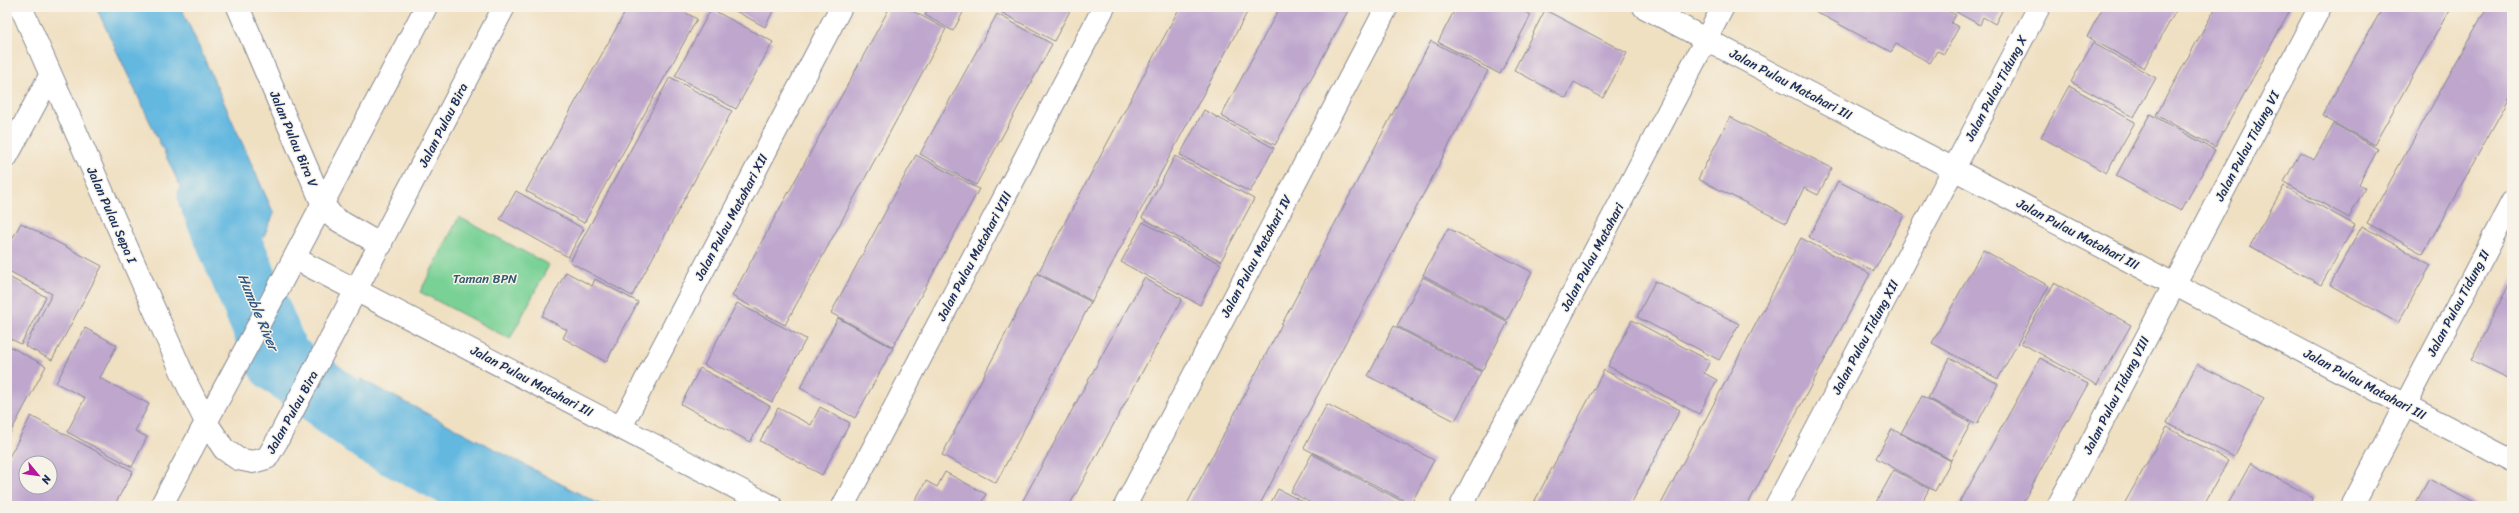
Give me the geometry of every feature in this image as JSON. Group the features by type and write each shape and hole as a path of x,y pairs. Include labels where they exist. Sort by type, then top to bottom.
{"street":[{"name":"Jalan Pulau Sepa I","path":"21,7 50,76 188,386 206,422"},
{"name":"Jalan Pulau Bira V","path":"238,7 322,203 334,218 381,245"},
{"path":"161,506 426,7"},
{"name":"Jalan Pulau Bira","path":"206,422 224,449 238,459 253,462 267,458 328,348 504,7"},
{"name":"Jalan Pulau Matahari XII","path":"621,428 841,7"},
{"name":"Jalan Pulau Matahari VIII","path":"843,506 1104,7"},
{"name":"Jalan Pulau Matahari IV","path":"1125,506 1387,7"},
{"name":"Jalan Pulau Matahari III","path":"1644,7 2512,461"},
{"name":"Jalan Pulau Matahari","path":"1461,506 1723,7"},
{"name":"Jalan Pulau Tidung X","path":"1953,169 2039,7"},
{"name":"Jalan Pulau Tidung VI","path":"2174,284 2320,7"},
{"path":"7,156 50,76"},
{"name":"Jalan Pulau Tidung XII","path":"1776,506 1953,169"},
{"name":"Jalan Pulau Tidung II","path":"2352,506 2512,202"},
{"name":"Jalan Pulau Matahari III","path":"294,258 770,506"},
{"name":"Jalan Pulau Tidung VIII","path":"2058,506 2174,284"}],"green space":[{"name":"Taman BPN","path":"459,217 549,265 510,339 420,292"}],"water":[{"path":"96,7 181,7 274,214 234,301"},
{"path":"361,379 603,506 487,506 340,427"}],"building":[{"path":"628,7 675,7 697,19 584,223 526,191"},
{"path":"728,7 775,7 765,27"},
{"path":"890,7 905,7 946,29 785,325 732,296"},
{"path":"929,7 966,7 953,31 925,15"},
{"path":"997,7 1072,7 1054,41 995,9"},
{"path":"1180,7 1250,7 1092,301 1038,273"},
{"path":"1280,7 1350,7 1275,145 1221,116"},
{"path":"1456,7 1516,7 1531,15 1500,74 1438,42"},
{"path":"1807,7 1940,7 1956,15 1951,23 1959,27 1944,54 1937,51 1930,63 1896,44 1891,52"},
{"path":"1947,7 2004,7 1995,24 1983,17 1980,25"},
{"path":"2103,7 2178,7 2144,68 2087,37"},
{"path":"2216,7 2292,7 2215,147 2156,115"},
{"path":"2383,7 2451,7 2374,145 2322,116"},
{"path":"2487,7 2512,7 2512,93 2423,254 2367,223"},
{"path":"711,9 773,42 736,109 675,76"},
{"path":"1545,10 1627,53 1603,98 1574,82 1566,98 1514,70"},
{"path":"997,14 1052,44 976,185 920,154"},
{"path":"1431,41 1488,71 1350,334 1259,506 1186,506"},
{"path":"2093,43 2156,78 2134,117 2071,82"},
{"path":"670,77 732,111 632,296 570,262"},
{"path":"2069,86 2135,122 2106,173 2041,137"},
{"path":"1204,110 1274,148 1250,192 1180,155"},
{"path":"2150,114 2215,150 2181,211 2116,176"},
{"path":"1730,117 1832,168 1818,195 1804,188 1786,223 1698,179"},
{"path":"2334,124 2378,149 2359,184 2365,188 2349,218 2284,182 2300,152 2314,160"},
{"path":"916,155 979,189 893,347 831,313"},
{"path":"1175,156 1254,199 1221,261 1142,218"},
{"path":"1838,181 1904,215 1874,271 1809,237"},
{"path":"2284,186 2355,225 2321,285 2250,246"},
{"path":"516,191 584,229 568,257 500,219"},
{"path":"1143,222 1221,264 1200,305 1121,262"},
{"path":"21,223 102,266 52,360 25,346 52,294 7,270 7,248"},
{"path":"2362,226 2431,265 2398,323 2330,285"},
{"path":"1448,228 1532,272 1507,320 1423,275"},
{"path":"1801,238 1870,274 1747,506 1660,506"},
{"path":"1983,250 2049,286 1998,379 1932,343"},
{"path":"566,272 592,286 595,279 638,302 606,362 563,338 567,330 542,316"},
{"path":"1037,274 1091,302 996,483 942,455"},
{"path":"7,276 46,297 21,344 7,337"},
{"path":"1423,277 1508,322 1482,371 1397,326"},
{"path":"1144,278 1182,299 1069,506 1030,506 1022,502"},
{"path":"2512,278 2512,380 2471,360"},
{"path":"1655,281 1739,324 1719,360 1637,317"},
{"path":"2054,283 2131,325 2097,385 2021,343"},
{"path":"737,303 806,339 772,402 704,365"},
{"path":"838,318 893,348 855,418 800,388"},
{"path":"1632,320 1710,361 1704,373 1717,380 1699,414 1608,366"},
{"path":"1394,326 1481,372 1455,421 1368,376"},
{"path":"85,328 117,345 100,378 149,404 135,431 147,437 132,467 67,432 85,398 56,383"},
{"path":"7,345 46,366 7,439"},
{"path":"1950,358 1998,384 1977,424 1928,398"},
{"path":"2040,358 2088,384 2021,506 1958,506"},
{"path":"2197,364 2264,398 2234,457 2167,423"},
{"path":"700,368 770,406 750,442 681,404"},
{"path":"1604,370 1680,410 1630,506 1532,506"},
{"path":"1922,396 1971,423 1951,460 1901,433"},
{"path":"1327,404 1434,460 1411,504 1304,448"},
{"path":"820,407 850,423 822,475 760,441 778,408 811,425"},
{"path":"31,416 133,471 114,506 7,506 7,461"},
{"path":"2167,427 2228,461 2203,506 2123,506"},
{"path":"1892,429 1951,461 1935,491 1876,458"},
{"path":"1312,454 1407,504 1406,506 1316,506 1291,492"},
{"path":"2251,463 2313,498 2308,506 2227,506"},
{"path":"1894,470 1929,489 1920,506 1874,506"},
{"path":"945,472 986,494 980,506 912,506 926,481 937,487"},
{"path":"2429,479 2480,506 2414,506"},
{"path":"1278,489 1311,506 1269,506"}],"waterway":[{"name":"Humble River","path":"210,196 279,361 378,435 515,506"}]}
